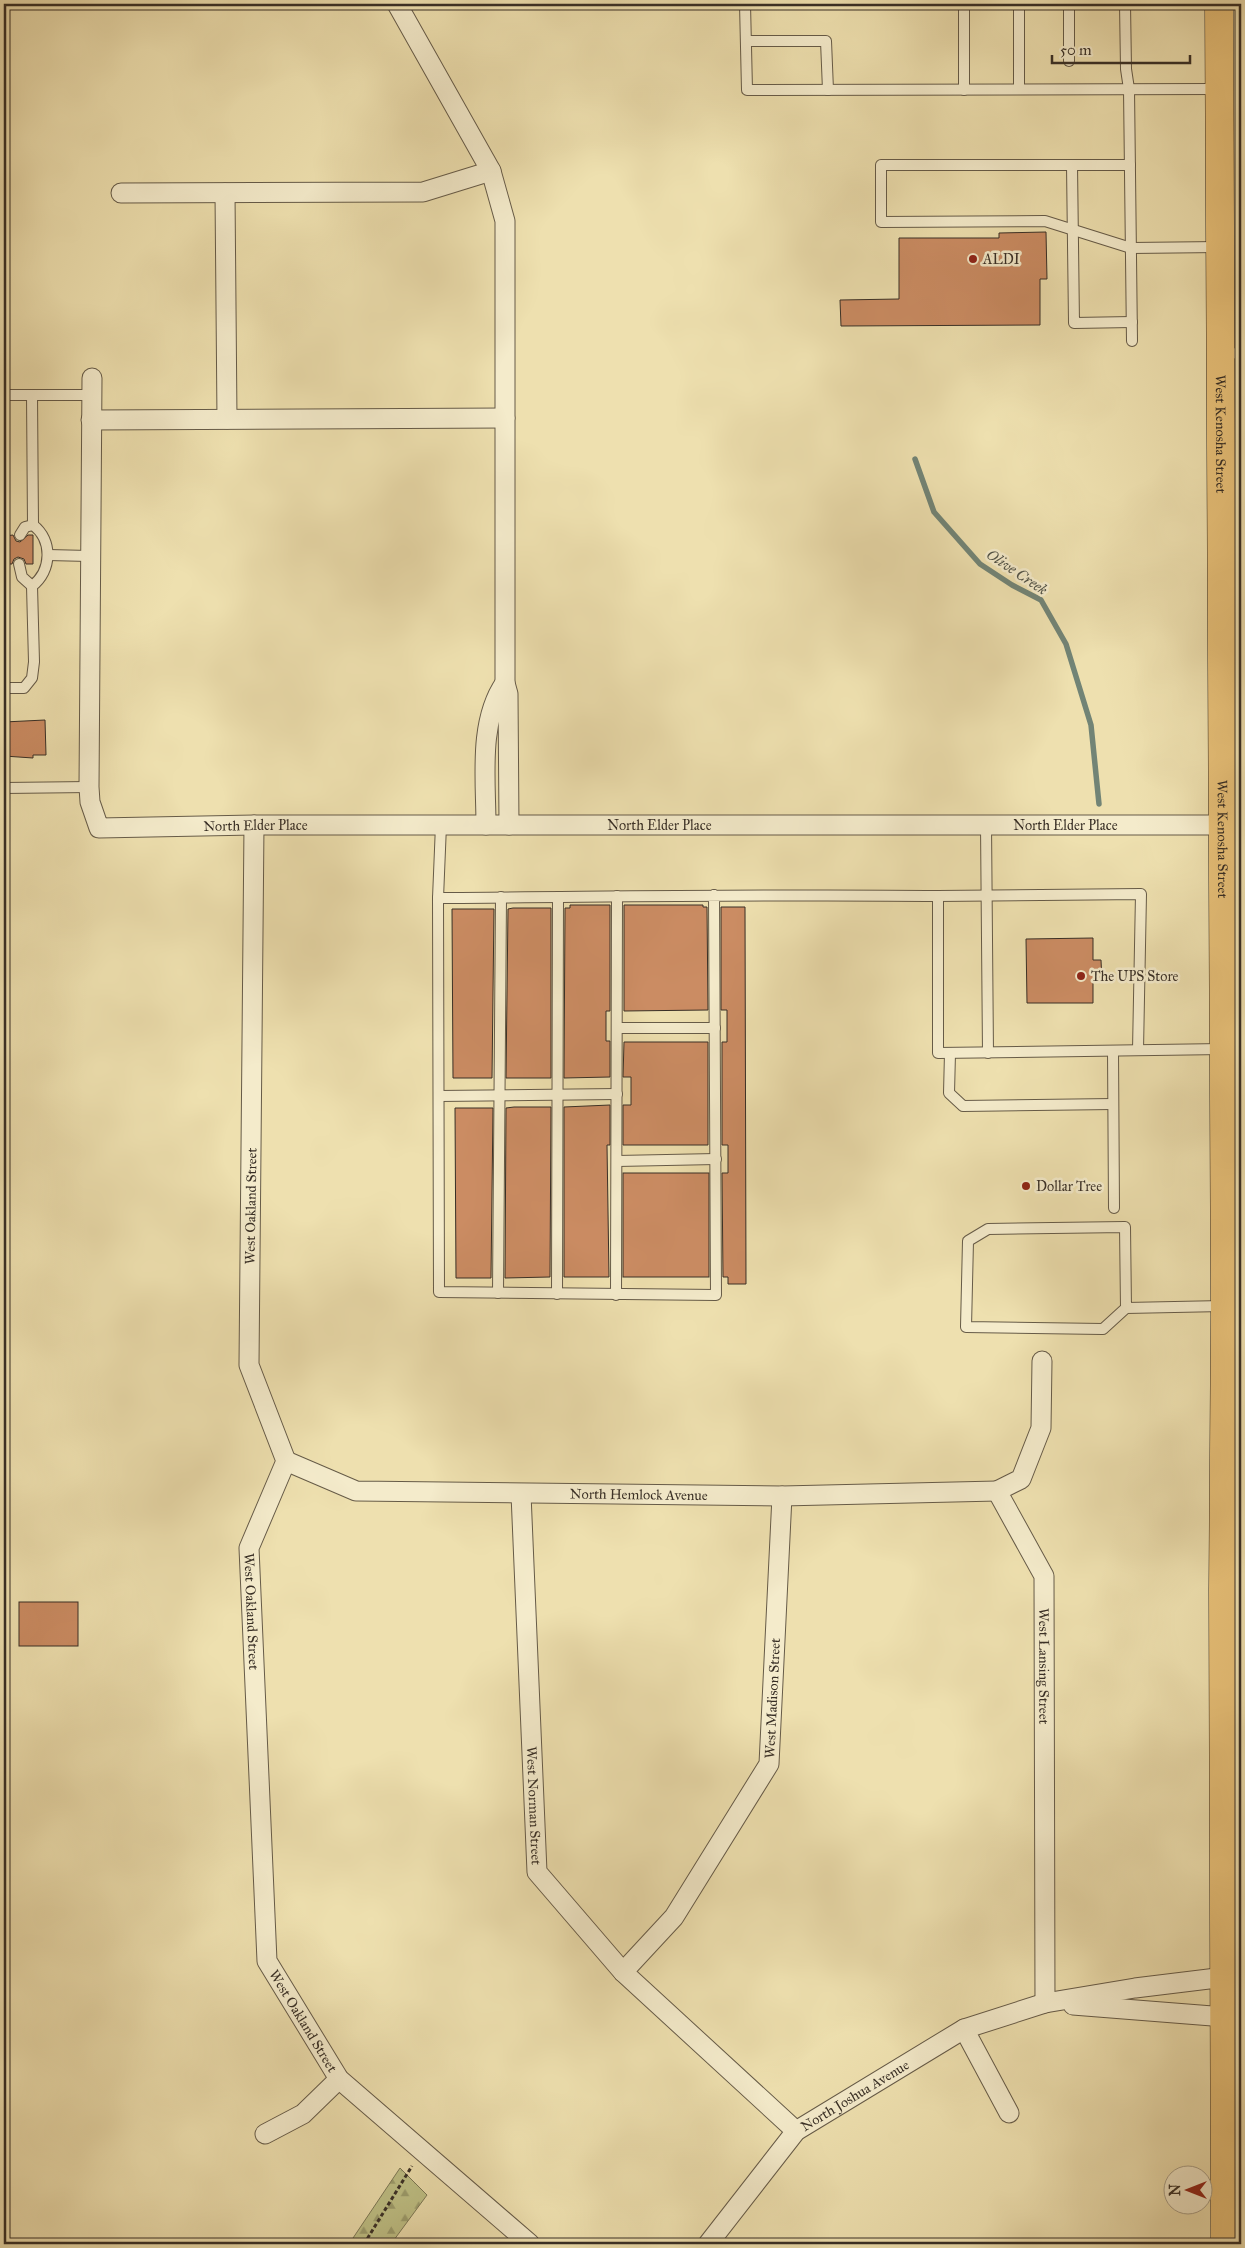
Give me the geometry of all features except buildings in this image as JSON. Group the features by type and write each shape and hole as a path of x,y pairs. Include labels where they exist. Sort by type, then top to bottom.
{"main road":[{"name":"West Kenosha Street","path":"1219,4 1220,247 1231,353 1222,825 1235,1049 1227,1591 1229,1748 1225,1977 1225,2244"}],"street":[{"path":"397,4 491,171 505,221 505,683 508,694 497,769 486,825"},
{"path":"121,193 423,192 491,171"},
{"path":"225,193 227,419"},
{"path":"89,787 92,386"},
{"path":"91,420 505,418"},
{"path":"497,769 509,825"},
{"name":"North Elder Place","path":"89,787 90,802 99,828 254,825 1222,825"},
{"name":"West Oakland Street","path":"254,825 249,1365 286,1461 249,1548 268,1961 339,2079 530,2244"},
{"path":"997,1491 1021,1479 1041,1428 1042,1362"},
{"name":"North Hemlock Avenue","path":"286,1461 356,1490 521,1494 782,1496 997,1491"},
{"name":"West Lansing Street","path":"997,1491 1044,1576 1045,2003"},
{"name":"West Norman Street","path":"521,1494 537,1872 623,1972 796,2131"},
{"name":"West Madison Street","path":"623,1972 674,1917 769,1764 782,1496"},
{"name":"North Joshua Avenue","path":"708,2244 796,2131 964,2029 1045,2003 1135,1988 1225,1977"},
{"name":"North Joshua Avenue","path":"1045,2003 1225,2017"},
{"path":"964,2029 1009,2113"},
{"path":"265,2134 303,2114 339,2079"}],"lane":[{"path":"745,4 747,90 1219,89"},
{"path":"964,4 964,90"},
{"path":"1020,4 1020,89"},
{"path":"1069,4 1069,61"},
{"path":"1125,4 1126,69 1129,89 1132,341"},
{"path":"746,42 826,42 828,90"},
{"path":"1130,165 881,165 881,222 1045,220 1131,248 1220,247"},
{"path":"1072,165 1074,323 1132,322"},
{"path":"4,395 32,395 92,386"},
{"path":"32,395 33,526"},
{"path":"20,535 25,527 33,526 40,531 48,555 47,567 39,580 32,586"},
{"path":"48,555 90,556"},
{"path":"4,688 24,688 32,678 34,662 32,586 22,576 19,564"},
{"path":"4,788 89,787"},
{"path":"441,825 438,898 439,1292 716,1295 714,895"},
{"path":"986,825 988,1053"},
{"path":"438,898 1141,894 1138,1050"},
{"path":"616,1295 617,896"},
{"path":"938,896 938,1053 1235,1049"},
{"path":"557,1294 558,897"},
{"path":"498,1293 502,898"},
{"path":"617,1028 715,1028"},
{"path":"1113,1051 1114,1208"},
{"path":"950,1053 949,1093 963,1106 1113,1104"},
{"path":"438,1096 617,1094"},
{"path":"617,1161 716,1160"},
{"path":"1126,1308 1125,1227 988,1229 968,1241 966,1327 1103,1329 1126,1308 1231,1304"}],"path":[{"path":"364,2244 422,2150"}],"green space":[{"path":"400,2168 427,2195 391,2244 349,2244"}],"waterway":[{"name":"Olive Creek","path":"915,459 934,512 980,564 1012,585 1041,600 1066,644 1091,725 1099,804"}],"place":[{"name":"ALDI","path":"973,259"},
{"name":"The UPS Store","path":"1081,976"},
{"name":"Dollar Tree","path":"1026,1186"}]}
